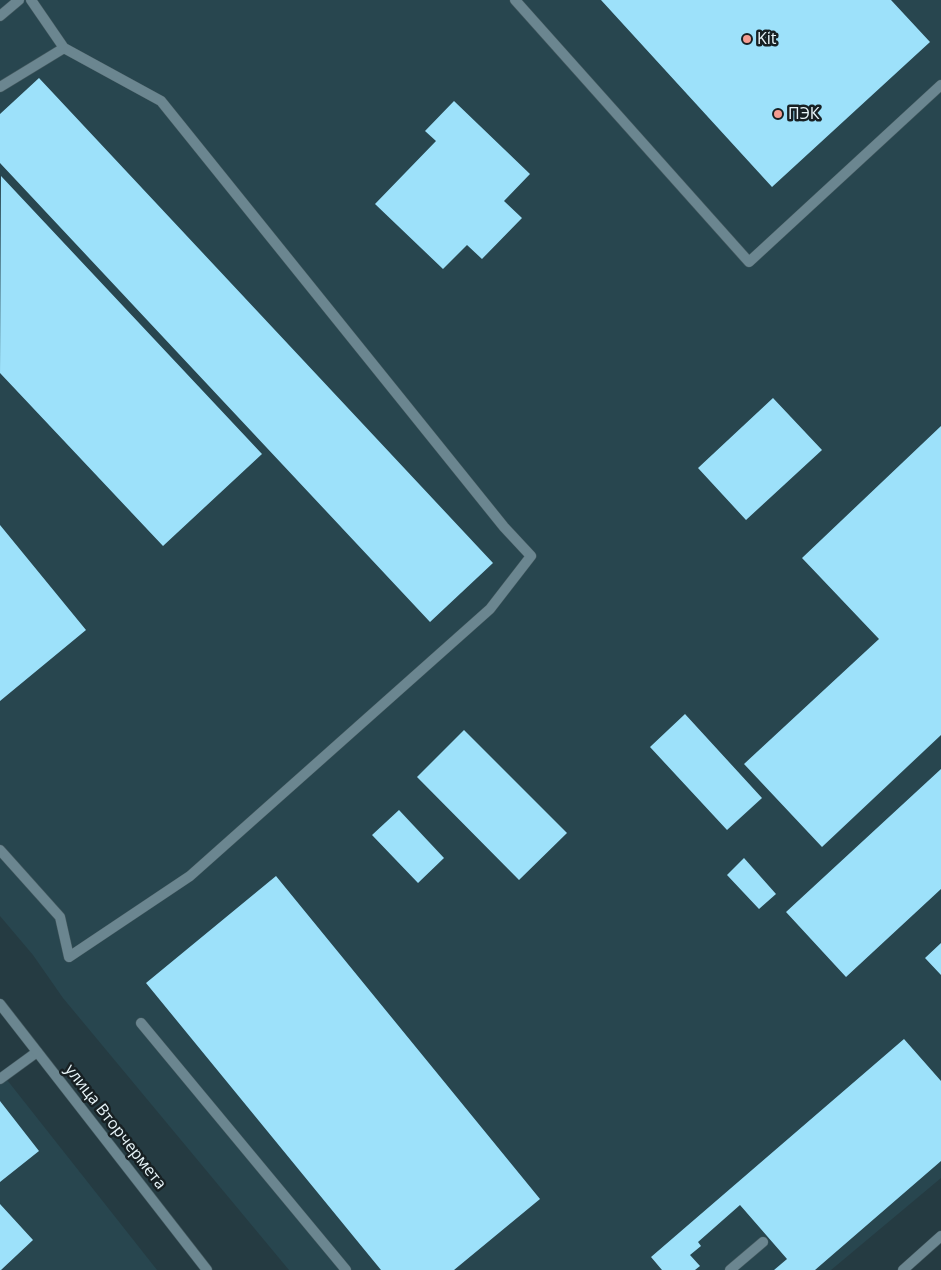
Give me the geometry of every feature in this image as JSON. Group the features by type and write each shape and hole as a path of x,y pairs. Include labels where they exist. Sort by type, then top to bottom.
{"street":[{"path":"0,16 19,0"},
{"path":"0,850 60,917 68,957 190,876 490,610 531,556 504,527 161,101 64,48 31,0"},
{"path":"515,0 749,262 941,85"},
{"path":"0,88 64,48"},
{"name":"улица Вторчермета","path":"0,1004 206,1270"},
{"path":"141,1023 346,1270"},
{"path":"0,1079 37,1052"},
{"path":"903,1270 941,1236"},
{"path":"730,1270 764,1242"}],"shaded area":[{"path":"0,0 941,0 941,1178 831,1270 289,1270 63,998 33,955 0,916"},
{"path":"0,1071 157,1270 0,1270"}],"building":[{"name":"ПЭК","path":"601,0 891,0 930,42 772,187"},
{"path":"39,78 493,563 430,622 0,163 0,114"},
{"path":"454,101 530,174 504,201 522,218 482,259 467,245 443,269 375,204 436,141 425,131"},
{"path":"1,176 262,454 163,546 0,373"},
{"path":"773,398 822,450 746,520 698,468"},
{"path":"941,426 941,735 822,847 744,764 879,639 802,558"},
{"path":"0,525 86,630 0,701"},
{"path":"685,714 762,798 727,830 650,747"},
{"path":"464,730 567,833 519,880 417,777"},
{"path":"941,769 941,889 846,977 786,912"},
{"path":"399,810 444,858 418,883 372,835"},
{"path":"744,858 776,894 759,909 727,875"},
{"path":"276,876 540,1199 454,1270 381,1270 146,983"},
{"path":"941,943 941,975 925,958"},
{"path":"904,1039 941,1081 941,1161 815,1270 774,1270 787,1259 740,1205 698,1242 701,1246 690,1255 700,1266 695,1270 662,1270 651,1257"},
{"path":"0,1101 39,1151 0,1182"},
{"path":"0,1204 33,1240 1,1270 0,1270"}],"place":[{"name":"Kit","path":"747,39"},
{"name":"ПЭК","path":"778,114"}]}
